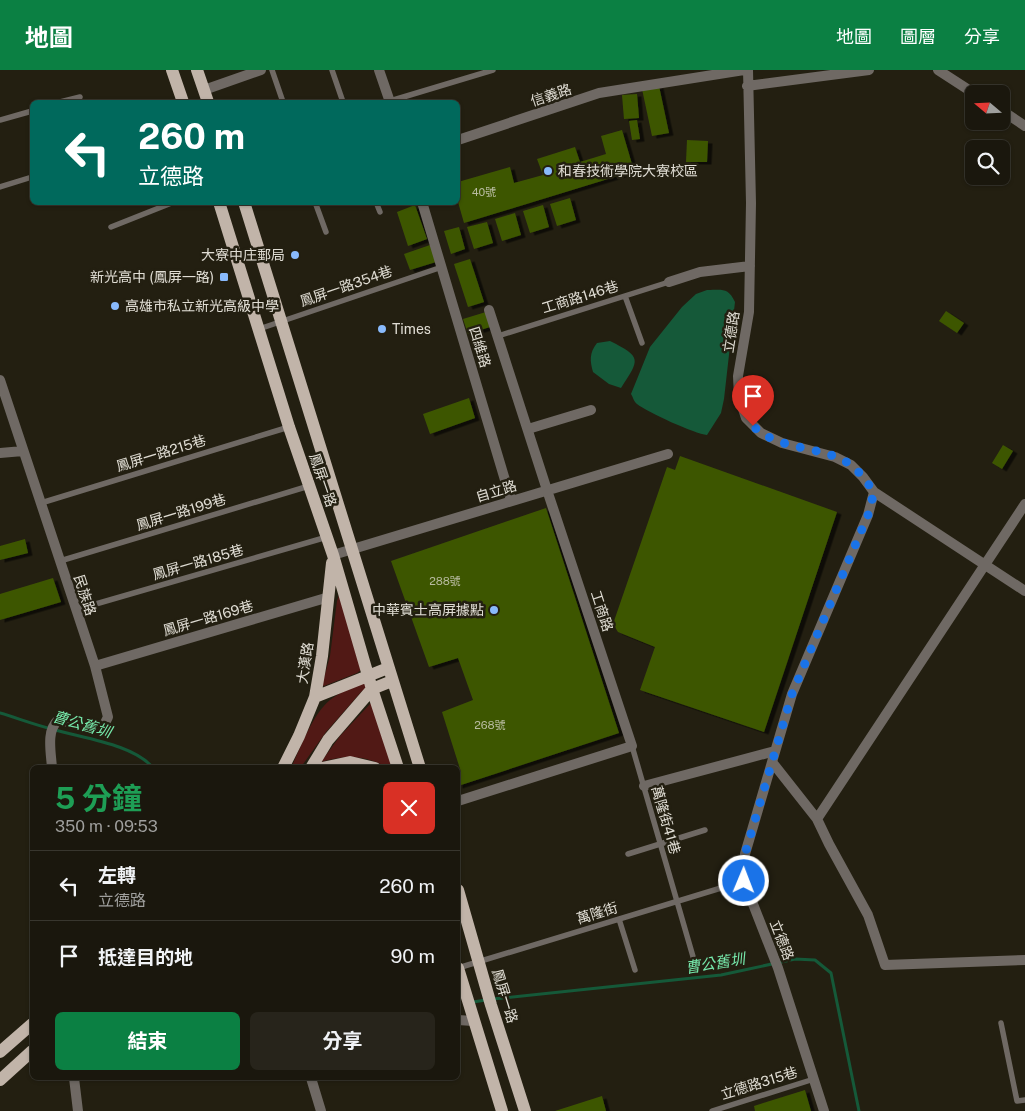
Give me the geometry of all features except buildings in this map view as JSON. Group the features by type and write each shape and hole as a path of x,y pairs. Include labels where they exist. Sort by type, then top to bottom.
{"main road":[{"path":"172,70 182,100"},
{"path":"197,70 207,100"},
{"name":"鳳屏一路","path":"219,205 289,427 333,555 372,689 397,765"},
{"name":"鳳屏一路","path":"247,205 281,322 419,765"},
{"name":"大漢路","path":"284,765 315,697 322,656 333,555"},
{"path":"315,697 388,668"},
{"path":"313,765 328,740 372,689 392,681"},
{"path":"336,765 350,762 362,765"},
{"name":"鳳屏一路","path":"460,897 493,1011 525,1111"},
{"path":"460,975 502,1111"},
{"path":"0,1052 30,1026"},
{"path":"0,1080 30,1053"}],"street":[{"path":"204,90 261,70"},
{"path":"379,70 389,100"},
{"name":"信義路","path":"460,139 599,93 744,70"},
{"name":"立德路","path":"748,70 752,203 749,312 738,376 739,397 746,418 761,434 775,440 835,457 851,465 874,492 868,515 792,694 742,870 744,881 778,968 824,1111"},
{"path":"747,86 869,70"},
{"path":"938,70 965,88"},
{"path":"1010,116 1025,126"},
{"name":"四維路","path":"423,205 511,500"},
{"path":"670,282 700,272 750,266"},
{"name":"工商路","path":"490,310 547,490 632,746"},
{"name":"民族路","path":"0,380 95,666 108,717 103,727 97,728 58,720 54,724 51,734 52,765"},
{"path":"528,429 591,410"},
{"path":"0,453 23,451"},
{"name":"自立路","path":"333,555 668,454"},
{"path":"874,492 1025,591"},
{"path":"817,819 1025,504"},
{"name":"鳳屏一路169巷","path":"95,666 329,597"},
{"path":"460,800 632,746"},
{"path":"644,786 775,751"},
{"path":"772,762 817,819 868,915 885,965 1025,960"},
{"path":"460,1020 473,1018"},
{"path":"74,1080 78,1111"},
{"path":"312,1080 321,1111"}],"lane":[{"path":"272,70 282,100"},
{"path":"332,70 342,100"},
{"path":"396,100 493,70"},
{"path":"67,100 80,96"},
{"path":"0,120 30,112"},
{"path":"0,186 30,178"},
{"path":"111,227 166,205"},
{"path":"316,205 326,232"},
{"path":"377,205 380,212"},
{"name":"鳳屏一路354巷","path":"259,329 442,267"},
{"name":"工商路146巷","path":"498,336 670,282"},
{"path":"625,296 642,343"},
{"name":"鳳屏一路215巷","path":"41,503 289,427"},
{"name":"鳳屏一路199巷","path":"60,561 309,486"},
{"name":"鳳屏一路185巷","path":"75,610 327,537"},
{"name":"萬隆街41巷","path":"632,746 694,960"},
{"path":"628,854 705,830"},
{"name":"萬隆街","path":"460,967 744,881"},
{"path":"619,920 635,970"},
{"path":"1001,1022 1017,1101 1025,1100"},
{"name":"立德路315巷","path":"712,1111 814,1079"}],"shaded area":[{"path":"707,290 724,290 730,294 735,302 724,399 721,413 707,435 682,427 642,408 636,403 631,394 650,347 682,307 696,294"},
{"path":"610,341 628,351 635,360 632,371 621,388 609,384 593,372 592,368 591,357 594,347 597,343"},
{"path":"339,595 361,670 324,686 322,685 330,656"},
{"path":"364,682 366,688 326,732 302,765 292,765 318,714 330,700"},
{"path":"371,703 391,765 353,757 321,762 340,736"}],"waterway":[{"name":"曹公舊圳","path":"0,713 39,726 120,747 133,753 150,765"},
{"name":"曹公舊圳","path":"493,999 721,975 795,959 815,960 831,973 859,1111"},
{"name":"曹公舊圳","path":"473,1002 486,1000"}],"place":[{"name":"和春技術學院大寮校區","path":"548,171"},
{"name":"大寮中庄郵局","path":"295,255"},
{"name":"新光高中 (鳳屏一路)","path":"224,277"},
{"name":"高雄市私立新光高級中學","path":"115,306"},
{"name":"Times","path":"382,329"},
{"name":"中華賓士高屏據點","path":"494,610"}],"route":[{"path":"744,881 742,870 745,854 792,694 868,515 874,492 851,465 835,457 782,443 761,434 753,426"}]}
